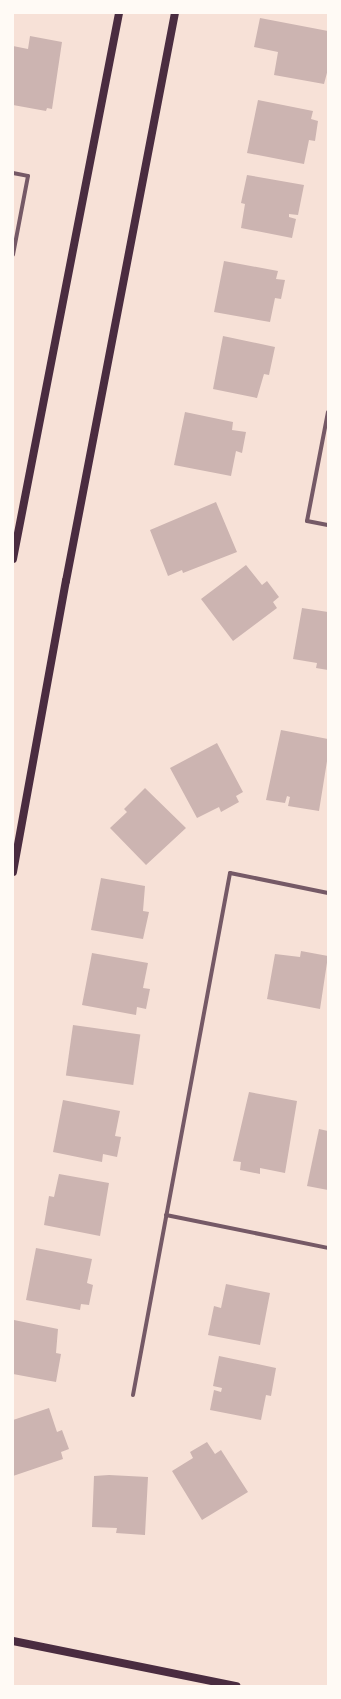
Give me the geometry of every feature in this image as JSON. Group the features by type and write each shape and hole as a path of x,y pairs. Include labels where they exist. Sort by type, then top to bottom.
{"main road":[{"path":"13,559 119,13"},
{"path":"13,872 64,588 175,13"},
{"path":"13,1641 237,1686"}],"street":[{"path":"13,173 28,176 13,255"},
{"path":"328,412 307,521 328,525"},
{"path":"133,1395 230,873 328,893"},
{"path":"166,1215 328,1248"}],"building":[{"path":"260,18 328,31 328,69 324,84 274,75 278,52 254,47"},
{"path":"30,36 62,42 52,109 47,108 46,111 13,105 13,46 28,49"},
{"path":"258,100 313,111 311,119 318,121 315,141 309,140 304,164 247,153"},
{"path":"247,175 304,185 298,215 289,214 289,217 296,219 292,238 241,228 245,204 241,203"},
{"path":"224,261 278,271 276,279 285,280 281,299 275,298 270,322 214,312"},
{"path":"223,336 275,347 269,375 264,374 257,398 213,389"},
{"path":"185,412 233,422 232,430 246,432 242,453 236,451 231,476 174,465"},
{"path":"216,502 237,552 183,573 182,570 168,576 150,530"},
{"path":"246,565 262,585 267,581 279,597 273,602 277,608 233,641 201,599"},
{"path":"302,608 328,612 328,670 316,668 317,663 293,659"},
{"path":"281,730 328,739 328,755 319,811 288,806 290,797 287,796 285,803 266,800"},
{"path":"217,743 243,792 236,796 239,802 221,812 219,807 197,818 170,768"},
{"path":"145,788 186,828 146,865 110,828 127,812 124,809"},
{"path":"101,878 145,886 143,911 149,912 143,939 91,930"},
{"path":"301,951 328,956 320,1009 267,999 275,954 300,957"},
{"path":"92,953 148,963 143,988 150,989 146,1009 137,1007 136,1015 82,1005"},
{"path":"73,1025 140,1034 133,1085 66,1076"},
{"path":"249,1092 297,1101 285,1173 260,1168 260,1174 240,1170 241,1162 233,1161"},
{"path":"63,1100 120,1111 115,1136 121,1137 117,1157 103,1154 102,1162 53,1152"},
{"path":"319,1129 328,1131 328,1190 307,1186"},
{"path":"59,1174 109,1183 100,1236 44,1225 49,1196 54,1197"},
{"path":"36,1248 92,1259 87,1283 93,1285 89,1305 81,1304 80,1310 26,1300"},
{"path":"226,1284 270,1293 260,1345 208,1335 214,1306 221,1308"},
{"path":"14,1320 58,1329 56,1353 61,1354 56,1382 13,1374"},
{"path":"219,1356 276,1368 271,1396 266,1395 261,1420 210,1410 214,1390 221,1392 222,1388 213,1386"},
{"path":"49,1408 57,1432 62,1430 69,1449 61,1452 63,1459 13,1476 13,1420"},
{"path":"207,1442 215,1454 221,1450 248,1492 202,1520 172,1471 193,1458 190,1452"},
{"path":"109,1475 148,1477 145,1535 116,1533 117,1528 92,1527 94,1476"}]}
